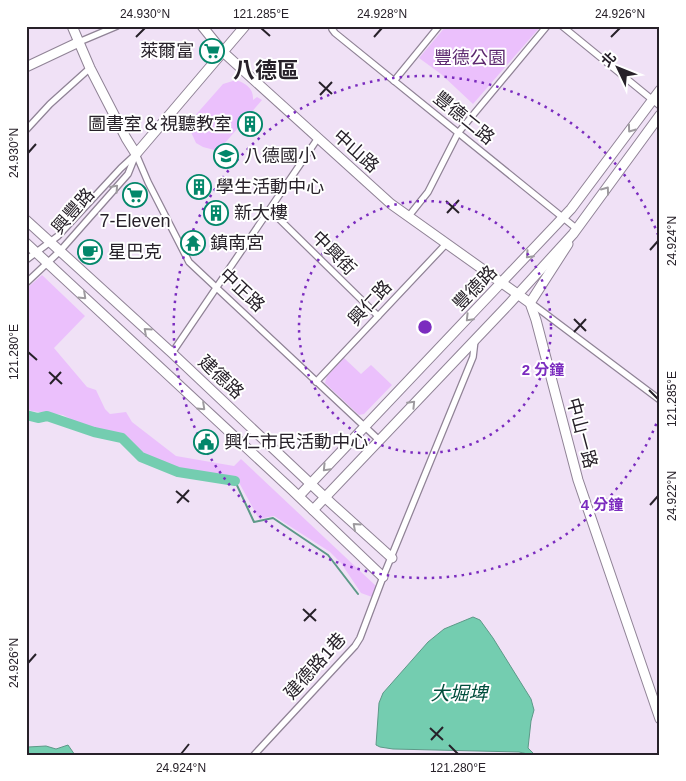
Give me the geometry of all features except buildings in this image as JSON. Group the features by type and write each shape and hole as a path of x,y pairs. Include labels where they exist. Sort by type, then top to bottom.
{"main road":[{"name":"中正路","path":"72,26 90,68 136,154"},
{"name":"中山路","path":"202,26 224,52 378,193 408,217 503,283"},
{"name":"興豐路","path":"136,154 245,26"},
{"path":"26,67 80,42"},
{"name":"豐德路","path":"299,496 564,218 594,181 660,90"},
{"name":"豐德路","path":"313,510 518,294 575,231 660,115"},
{"name":"建德路","path":"26,220 392,558"},
{"path":"503,283 530,302 565,251 575,231"},
{"name":"建德路","path":"26,243 299,496 383,577"},
{"name":"中山一路","path":"530,302 578,480 653,697"},
{"path":"653,697 660,710"},
{"path":"653,697 660,719"}],"street":[{"path":"80,42 108,28 117,26"},
{"path":"394,80 439,26"},
{"path":"408,217 428,192 458,133 546,26"},
{"path":"562,26 660,106"},
{"name":"豐德二路","path":"332,28 564,218 575,231"},
{"path":"26,130 50,104 90,68"},
{"path":"172,353 318,138"},
{"name":"興豐路","path":"26,260 58,236 136,154"},
{"name":"興豐路","path":"26,282 60,251 128,174 136,154"},
{"name":"中正路","path":"136,154 186,258 193,267 379,440"},
{"name":"中興街","path":"270,210 378,316"},
{"name":"興仁路","path":"316,382 446,244"},
{"path":"530,302 660,400"},
{"name":"建德路1巷","path":"254,755 355,646 364,631 383,577 473,357 476,338"}],"green space":[{"name":"豐德公園","path":"446,26 541,26 473,104 441,74 419,58"},
{"path":"236,80 249,87 253,100 257,97 262,100 218,151 203,147 196,143 191,132 193,118 223,84"},
{"path":"42,275 85,316 54,348 87,387 96,390 105,409 110,414 126,412 132,422 176,456 234,466 241,459 376,586 372,597 361,593 341,563 330,552 274,516 259,519 237,479 179,468 144,454 125,437 78,423 63,415 31,411 26,407 26,289"},
{"path":"344,358 361,374 371,365 392,385 364,414 359,415 325,383 327,376"}],"water":[{"name":"大堀埤","path":"473,617 480,620 493,638 531,699 534,710 528,748 533,753 532,755 519,752 393,749 376,745 379,703 383,693 428,642 444,629"},
{"path":"68,745 75,755 26,755 28,747 46,746 56,749"}],"waterway":[{"path":"26,415 38,418 47,416 94,432 122,438 141,457 178,472 235,481"},
{"path":"235,481 254,522 273,518 328,555 358,594"}],"place":[{"name":"萊爾富","path":"212,51"},
{"name":"圖書室＆視聽教室","path":"250,124"},
{"name":"八德國小","path":"226,156"},
{"name":"學生活動中心","path":"199,187"},
{"name":"7-Eleven","path":"135,195"},
{"name":"新大樓","path":"216,213"},
{"name":"鎮南宮","path":"193,243"},
{"name":"星巴克","path":"90,252"},
{"name":"興仁市民活動中心","path":"206,442"}],"district":[{"name":"八德區","path":"266,70"}]}
